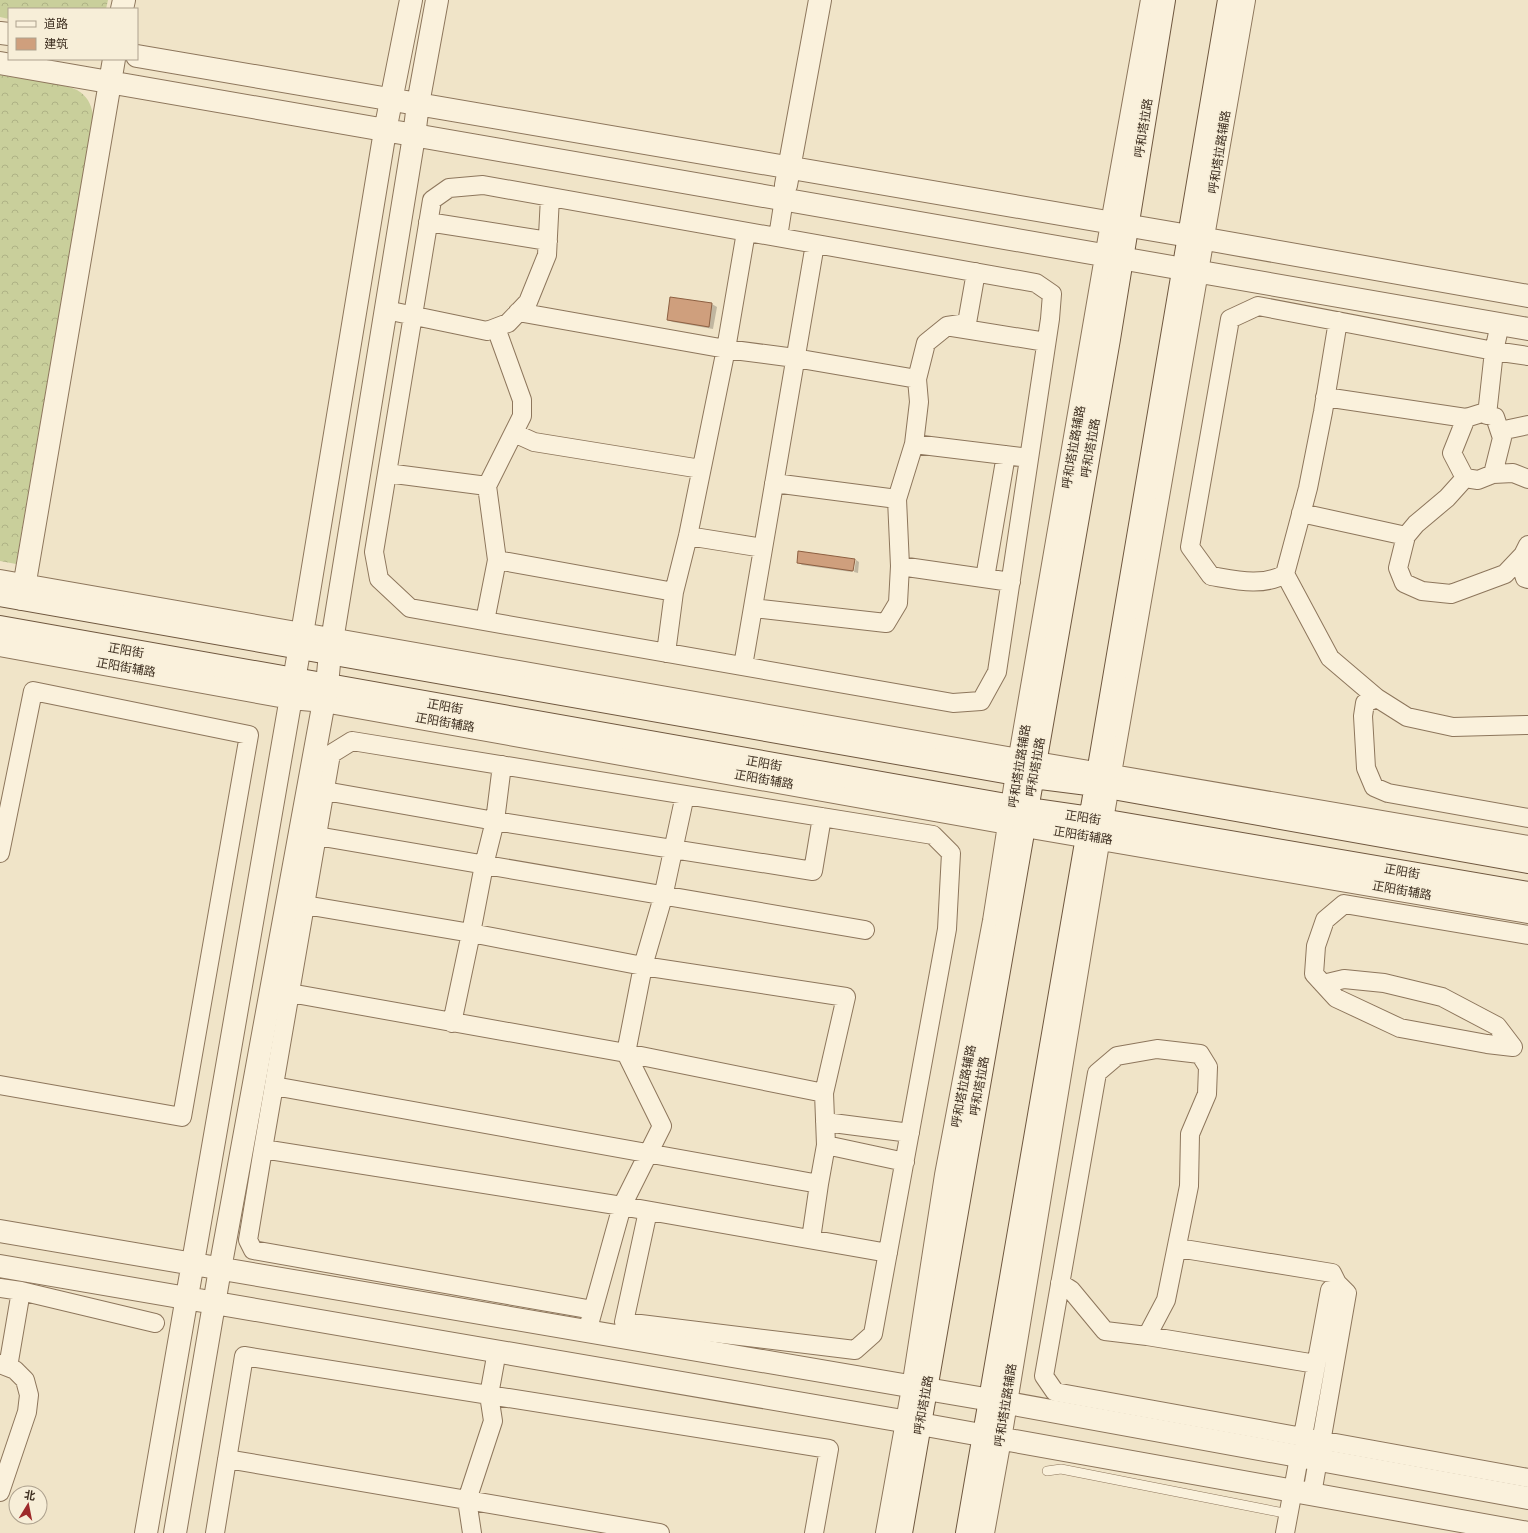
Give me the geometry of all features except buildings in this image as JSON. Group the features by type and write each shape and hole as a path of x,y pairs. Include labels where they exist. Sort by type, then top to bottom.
{"street":[{"path":"146,1533 293,689 385,131 411,0"},
{"path":"175,1533 220,1269 325,693 331,646 418,104 437,0"},
{"path":"778,237 820,0"},
{"path":"1120,224 1152,0"},
{"name":"呼和塔拉路","path":"1026,769 1120,224 1164,0"},
{"path":"967,1533 992,1437 998,1402 1190,270 1197,237 1229,0"},
{"name":"呼和塔拉路辅路","path":"1197,237 1244,0"},
{"path":"138,56 418,104 1114,258 1528,329"},
{"path":"23,592 114,60"},
{"path":"0,63 414,136 787,185 1120,224 1528,296"},
{"path":"483,185 746,232 1036,283 1052,294 997,672 981,701 953,703 410,608 379,579 374,552 432,200 449,188 483,185"},
{"path":"386,310 487,331 508,322 528,302 547,255 550,197"},
{"path":"428,222 548,242"},
{"path":"666,653 674,592 688,536 726,349 746,232"},
{"path":"743,666 815,244"},
{"path":"753,608 886,623 898,604 900,566 897,499 914,444 919,402 917,379 926,343 947,326 967,323 976,272"},
{"path":"1285,574 1276,579 1248,582 1211,576 1190,547 1230,320 1258,306 1494,351 1528,356"},
{"path":"518,312 726,349 795,358 917,379"},
{"path":"1338,321 1325,397 1301,513 1285,574 1330,658 1377,698 1407,717 1453,727 1528,725"},
{"path":"1488,415 1494,351 1500,324"},
{"path":"947,326 1046,342"},
{"path":"485,621 497,560 487,486 522,416 522,400 496,328"},
{"path":"1325,397 1466,418 1482,413 1495,417 1502,438 1493,474"},
{"path":"1465,478 1452,453 1466,418"},
{"path":"1500,431 1528,425"},
{"path":"514,433 534,442 701,468"},
{"path":"914,444 1029,458"},
{"path":"985,578 1006,455"},
{"path":"387,472 487,486"},
{"path":"1465,478 1478,480 1493,474 1513,473 1528,479"},
{"path":"1465,478 1447,498 1416,524 1406,536 1398,568 1404,583 1422,591 1451,594 1504,574 1524,552"},
{"path":"774,483 897,499"},
{"path":"1301,513 1406,536"},
{"path":"688,536 763,548"},
{"path":"1524,552 1525,578 1528,579"},
{"path":"497,560 674,592"},
{"path":"900,566 1011,582"},
{"path":"0,581 23,592 1026,769 1528,847"},
{"path":"0,595 23,592"},
{"name":"正阳街","path":"0,628 293,689 325,693 1019,816 1528,893"},
{"name":"正阳街辅路","path":"0,644 293,689"},
{"path":"0,853 33,691 249,735 182,1117 0,1085"},
{"path":"1377,698 1365,704 1363,716 1366,768 1374,787 1388,793 1528,818"},
{"path":"0,1231 588,1332 622,1329 855,1350 873,1334 947,929 951,853 933,835 352,741 331,754 248,1240 253,1250 593,1310"},
{"path":"452,1023 484,865 495,821 502,765"},
{"name":"呼和塔拉路辅路","path":"1019,816 1026,769"},
{"path":"1103,780 1528,862"},
{"path":"325,791 495,821 813,871 822,817"},
{"path":"588,1332 622,1206 662,1126 626,1053 643,966 663,896 685,795"},
{"name":"呼和塔拉路","path":"900,1533 913,1423 1019,816"},
{"name":"正阳街辅路","path":"1095,828 1528,912"},
{"path":"317,836 865,930"},
{"path":"1521,1046 1487,1044 1400,1028 1336,998 1314,974 1316,946 1325,920 1344,904 1528,935"},
{"path":"305,905 471,933 643,966 846,997 824,1093 826,1145 810,1239"},
{"path":"1323,984 1344,979 1384,982 1442,997 1497,1026 1521,1046"},
{"path":"290,993 626,1053 824,1093"},
{"path":"1147,1336 1166,1300 1178,1248 1189,1186 1190,1134 1207,1094 1208,1067 1200,1054 1157,1049 1117,1056 1097,1073 1044,1376 1055,1392 1528,1498"},
{"path":"274,1086 819,1184"},
{"path":"825,1122 910,1133"},
{"path":"826,1145 905,1162"},
{"path":"263,1149 622,1206 888,1253"},
{"path":"622,1329 648,1211"},
{"path":"1178,1248 1332,1273 1337,1283 1348,1293 1310,1448"},
{"path":"0,1266 913,1423 1528,1533"},
{"path":"1060,1283 1071,1290 1105,1331 1147,1336 1316,1364"},
{"path":"1286,1533 1289,1514 1303,1493 1310,1448 1316,1364 1330,1290 1337,1283"},
{"path":"0,1288 21,1291 155,1323"},
{"path":"1,1487 27,1412 29,1395 25,1380 15,1370 4,1365 21,1291"},
{"path":"622,1329 920,1389 998,1402 1310,1448 1528,1478"},
{"path":"472,1533 467,1500 493,1421 489,1395 497,1351"},
{"path":"215,1533 244,1356 829,1449 814,1533"},
{"path":"887,1533 913,1423"},
{"name":"呼和塔拉路辅路","path":"983,1533 992,1437"},
{"path":"227,1459 660,1533"}],"lane":[{"path":"1046,1471 1061,1469 1289,1514"}],"green space":[{"path":"0,0 108,0 106,8 8,8 8,19 0,17"},
{"path":"0,75 52,83 77,90 88,100 93,115 16,564 0,561"}]}
